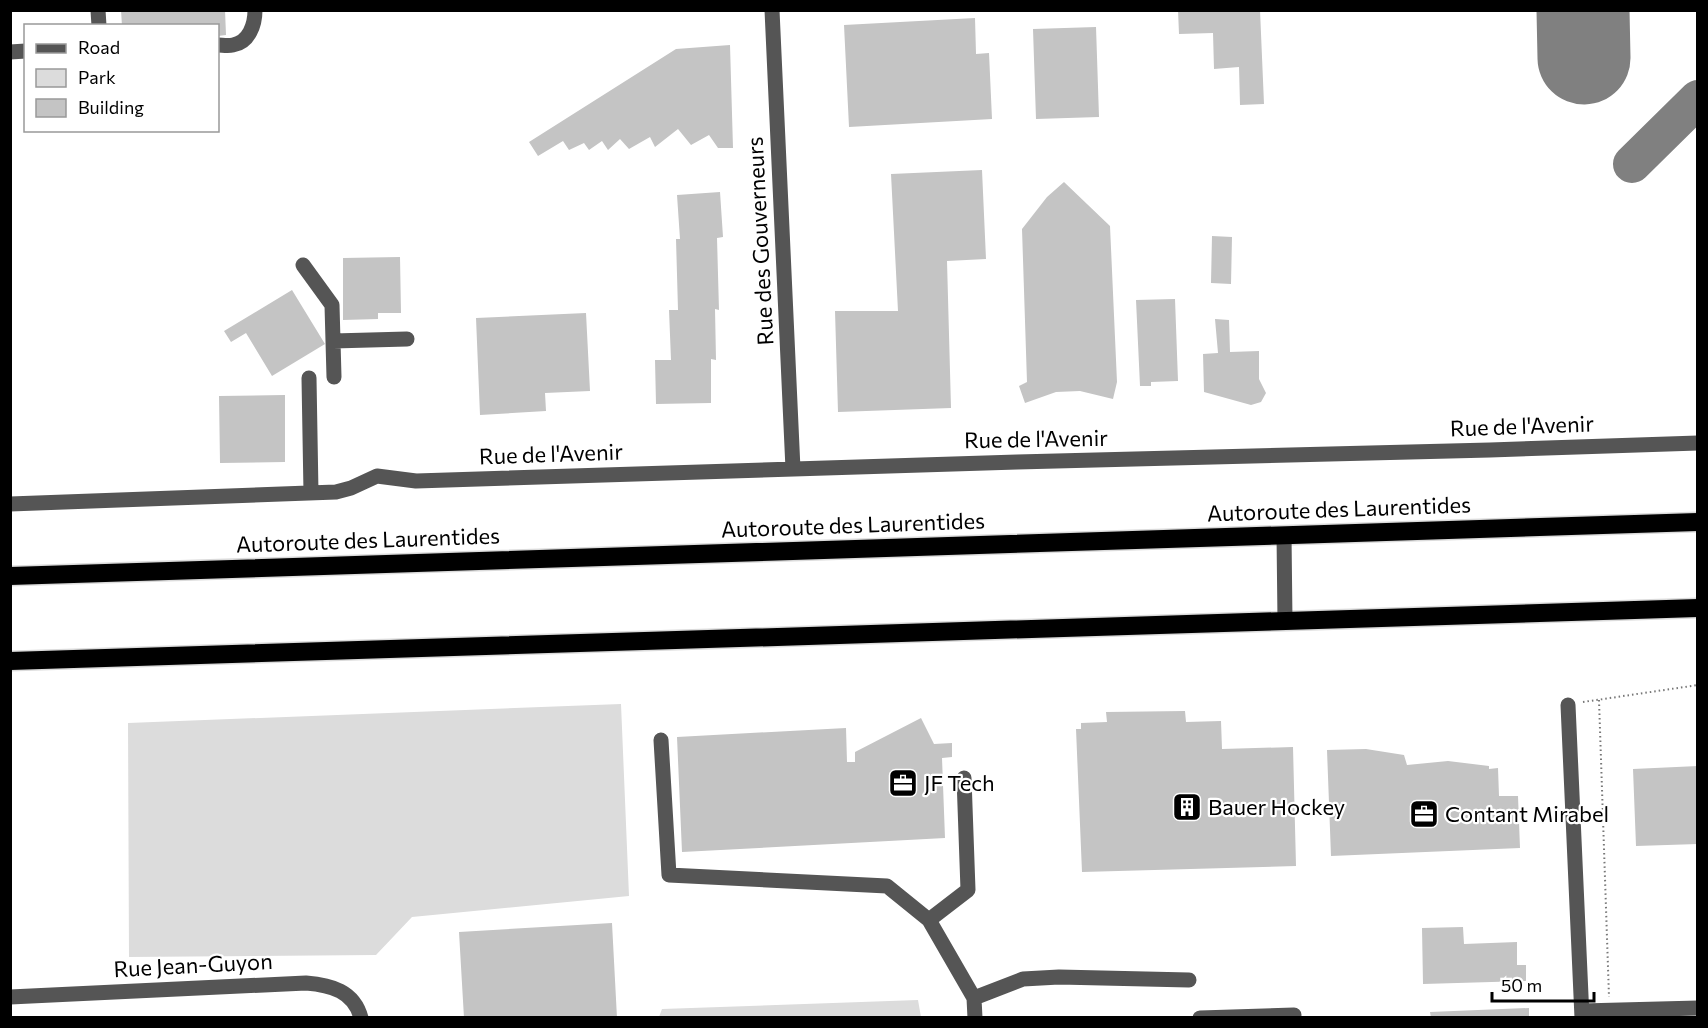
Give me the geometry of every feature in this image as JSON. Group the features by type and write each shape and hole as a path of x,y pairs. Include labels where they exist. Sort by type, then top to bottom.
{"highway":[{"name":"Autoroute des Laurentides","path":"10,576 1698,522"},
{"path":"10,661 1698,608"}],"street":[{"path":"219,45 234,45 248,37 255,20 255,10"},
{"name":"Rue des Gouverneurs","path":"772,10 793,469"},
{"path":"303,265 332,305 334,377"},
{"path":"333,341 407,339"},
{"path":"10,504 312,493 309,378"},
{"name":"Rue de l'Avenir","path":"312,493 344,490 377,476 416,481 1698,443"},
{"path":"1284,535 1286,621"},
{"path":"1568,705 1582,1014 1698,1008"},
{"path":"661,740 669,875 887,886 929,920 974,998 975,1017"},
{"path":"929,920 968,890 964,778"},
{"path":"974,998 1023,979 1059,977 1189,980"},
{"name":"Rue Jean-Guyon","path":"10,997 306,983 328,986 342,991 356,1004 361,1017"},
{"path":"1200,1017 1294,1015"}],"path":[{"path":"1568,705 1698,685"},
{"path":"1599,700 1610,1011"}],"green space":[{"path":"621,704 629,896 412,917 376,955 129,957 128,723"},
{"path":"918,1000 921,1017 659,1017 662,1009"}],"building":[{"path":"121,10 225,10 226,35 219,36 219,24 122,24"},
{"path":"1178,10 1260,10 1264,104 1240,105 1239,67 1214,69 1213,33 1179,34"},
{"path":"975,18 976,54 989,53 992,119 849,127 844,25"},
{"path":"1096,27 1099,117 1036,119 1033,29"},
{"path":"730,45 733,148 718,148 709,135 691,145 678,129 655,147 650,137 629,149 620,139 608,150 602,141 589,150 584,143 569,150 563,141 538,156 529,142 676,49"},
{"path":"982,170 986,259 947,261 951,408 838,412 835,311 898,311 891,174"},
{"path":"1064,182 1110,226 1117,382 1113,399 1080,391 1056,392 1025,403 1019,386 1027,382 1022,229 1047,197"},
{"path":"720,192 723,237 717,238 719,310 715,309 716,360 711,359 711,403 656,404 655,360 671,360 669,310 678,310 676,239 680,239 677,195"},
{"path":"1212,236 1232,237 1231,284 1211,283"},
{"path":"400,257 401,313 378,313 378,319 343,320 343,258"},
{"path":"292,290 325,344 272,376 246,333 231,342 224,331"},
{"path":"1175,299 1178,381 1151,382 1151,386 1140,386 1136,300"},
{"path":"586,313 590,391 545,393 546,411 480,415 476,318"},
{"path":"1215,319 1229,320 1230,352 1259,351 1259,379 1266,393 1261,402 1251,405 1204,392 1203,354 1218,353"},
{"path":"285,395 285,462 220,463 219,396"},
{"name":"Bauer Hockey","path":"1185,711 1186,722 1221,721 1222,749 1293,747 1296,866 1082,872 1076,729 1081,729 1081,723 1107,722 1106,712"},
{"path":"921,718 934,744 952,743 952,757 942,758 945,838 682,852 677,737 846,728 847,762 855,762 855,752"},
{"path":"1366,749 1404,755 1407,765 1448,761 1489,766 1489,769 1498,768 1499,796 1518,796 1520,848 1331,856 1327,750"},
{"path":"1698,766 1698,844 1636,846 1633,769"},
{"path":"612,923 617,1018 464,1018 459,932"},
{"path":"1463,927 1464,944 1517,942 1517,965 1526,965 1526,981 1423,984 1422,928"},
{"path":"1529,1008 1529,1018 1431,1018 1430,1012"}],"taxiway":[{"path":"1632,164 1698,99"}],"runway":[{"path":"1583,10 1584,58"}],"place":[{"name":"JF Tech","path":"903,783"},
{"name":"Bauer Hockey","path":"1187,807"},
{"name":"Contant Mirabel","path":"1424,814"}]}
